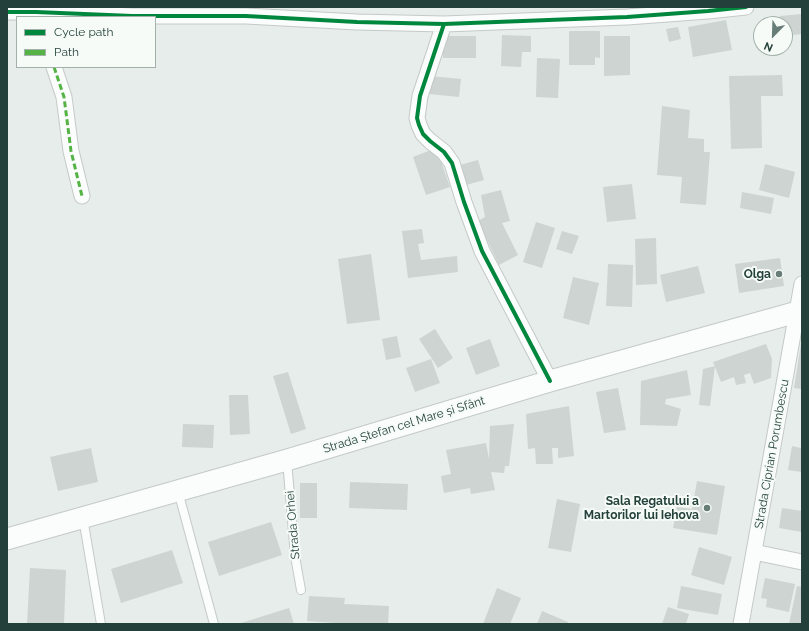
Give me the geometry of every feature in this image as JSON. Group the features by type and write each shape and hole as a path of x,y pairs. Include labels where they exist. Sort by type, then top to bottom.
{"main road":[{"name":"Strada Ștefan cel Mare și Sfânt","path":"7,539 287,460 550,381 799,311"}],"street":[{"path":"7,12 132,16 246,16 357,22 444,24 628,17 746,7"},
{"path":"444,24 420,96 418,118 419,125 423,134 444,152 452,163 464,202 482,251 550,381"},
{"path":"54,68 64,97 71,150 82,196"},
{"name":"Strada Ciprian Porumbescu","path":"741,624 799,311 802,284"},
{"path":"754,552 802,562"}],"lane":[{"name":"Strada Orhei","path":"287,460 295,556 301,590"},
{"path":"178,491 214,624"},
{"path":"83,518 101,624"}],"building":[{"path":"802,14 802,34 793,35 793,16 780,16"},
{"path":"726,20 732,50 693,57 688,27"},
{"path":"678,27 681,39 669,42 666,29"},
{"path":"569,31 600,31 600,58 595,57 595,65 569,65"},
{"path":"502,35 531,36 531,52 522,52 521,67 501,66"},
{"path":"443,36 476,36 476,58 443,58"},
{"path":"604,36 630,36 630,75 604,76"},
{"path":"537,58 560,59 558,98 536,97"},
{"path":"782,75 783,96 761,96 762,148 731,149 729,76"},
{"path":"430,76 461,79 459,97 429,94"},
{"path":"662,106 690,110 688,138 704,139 704,152 710,152 706,205 680,203 682,177 657,175"},
{"path":"431,150 441,161 450,187 426,195 413,157"},
{"path":"478,160 484,180 466,185 460,165"},
{"path":"765,164 795,172 789,198 759,190"},
{"path":"632,184 636,219 607,222 603,187"},
{"path":"501,190 510,221 502,223 518,255 499,265 478,221 485,217 481,195"},
{"path":"742,192 774,198 771,214 740,208"},
{"path":"536,222 555,228 542,268 523,262"},
{"path":"422,229 424,243 418,244 421,260 457,256 458,272 408,278 402,231"},
{"path":"562,231 579,236 572,254 556,249"},
{"path":"656,238 657,284 636,285 635,239"},
{"path":"371,254 380,320 347,324 338,259"},
{"path":"780,258 784,286 739,293 735,264"},
{"path":"608,264 633,265 632,307 606,306"},
{"path":"698,266 705,293 666,302 660,275"},
{"path":"573,277 599,283 589,325 563,318"},
{"path":"435,329 453,358 438,368 419,339"},
{"path":"397,336 401,357 386,360 382,339"},
{"path":"490,339 500,366 476,375 466,348"},
{"path":"766,344 772,359 771,378 754,384 750,373 744,375 746,383 736,385 734,377 721,382 713,362"},
{"path":"802,344 802,389 794,388"},
{"path":"431,359 440,383 415,392 406,368"},
{"path":"715,366 710,406 699,405 703,369"},
{"path":"687,370 691,395 666,399 665,404 681,409 677,426 640,425 641,381"},
{"path":"288,372 306,429 291,434 273,376"},
{"path":"618,388 626,430 604,433 596,392"},
{"path":"229,395 248,395 250,434 230,435"},
{"path":"569,406 574,456 558,458 558,448 552,448 553,464 536,464 535,448 528,449 526,414"},
{"path":"183,424 214,425 213,448 182,447"},
{"path":"514,424 509,466 505,466 504,473 491,472 495,490 471,494 470,488 444,493 441,476 451,474 446,450 486,443 489,459 490,426"},
{"path":"801,444 802,472 788,470 792,446 801,448"},
{"path":"91,448 98,482 58,491 50,457"},
{"name":"Sala Regatului a Martorilor lui Iehova","path":"697,481 725,486 717,535 673,528 677,507 692,509"},
{"path":"350,482 408,484 407,510 349,508"},
{"path":"300,483 317,483 317,518 300,518"},
{"path":"557,499 580,504 571,552 548,548"},
{"path":"782,508 802,511 802,532 779,528"},
{"path":"271,522 282,555 219,576 208,542"},
{"path":"699,547 732,557 724,585 691,575"},
{"path":"172,550 183,583 121,603 111,569"},
{"path":"30,568 66,570 64,624 27,624"},
{"path":"765,578 795,584 789,612 766,607 767,599 761,598"},
{"path":"681,586 722,594 718,615 677,608"},
{"path":"797,586 802,587 802,624 789,624"},
{"path":"497,588 521,598 510,624 483,624"},
{"path":"309,596 345,598 344,604 389,606 388,624 350,624 307,621"},
{"path":"668,607 689,614 686,624 662,624"},
{"path":"289,608 294,624 238,624"},
{"path":"542,611 568,622 567,624 537,624"}],"marked path":[{"path":"54,68 64,97 71,151 82,196"}],"cycle path":[{"path":"7,12 132,16 246,16 357,22 444,24 627,17 746,7"},
{"path":"444,24 420,96 417,118 419,125 423,134 444,152 452,163 464,202 482,251 550,381"}],"place":[{"name":"Olga","path":"779,274"},
{"name":"Sala Regatului a Martorilor lui Iehova","path":"707,508"}]}
